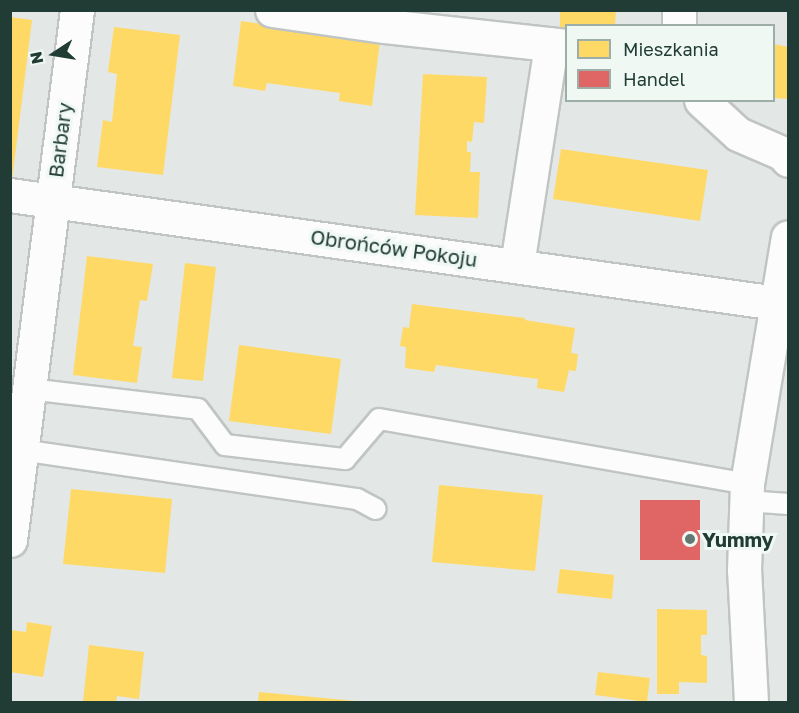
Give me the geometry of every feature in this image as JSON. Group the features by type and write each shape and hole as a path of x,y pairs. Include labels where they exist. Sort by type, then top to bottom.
{"street":[{"name":"Barbary","path":"10,540 13,495 21,450 77,10"},
{"path":"272,10 559,46 518,265"},
{"path":"703,102 738,134 782,153 789,160"},
{"name":"Obrońców Pokoju","path":"10,195 53,199 518,265 782,292"},
{"path":"751,702 744,570 747,493 782,292 789,237"}],"lane":[{"path":"29,389 198,409 225,445 345,459 379,419 747,493 789,504"},
{"path":"21,450 357,499 376,509"}],"building: Mieszkania":[{"path":"560,10 616,10 615,24 565,24 565,31 560,30"},
{"path":"10,17 32,20 12,180 10,180"},
{"path":"241,21 380,41 372,106 339,101 340,93 267,83 265,91 233,86"},
{"path":"114,27 180,35 163,175 97,167 103,120 112,122 117,74 108,72"},
{"path":"775,44 788,47 788,99 775,98"},
{"path":"423,74 487,77 484,123 474,122 472,142 467,141 467,152 471,152 470,172 480,172 478,218 415,215"},
{"path":"561,149 708,170 700,221 553,199"},
{"path":"87,256 153,264 147,301 140,300 133,346 142,347 137,383 73,375"},
{"path":"185,263 216,267 203,381 172,378"},
{"path":"412,304 525,318 525,320 575,328 571,353 578,354 576,371 569,370 564,392 537,388 538,379 436,365 434,372 405,368 406,347 400,346 403,327 409,328"},
{"path":"239,345 341,359 331,434 229,421"},
{"path":"439,485 543,495 535,571 432,562"},
{"path":"71,489 172,499 165,573 63,564"},
{"path":"560,569 614,575 612,599 557,593"},
{"path":"657,609 707,610 707,635 701,635 701,655 707,656 707,683 679,682 679,694 657,694"},
{"path":"27,622 52,626 43,677 10,672 10,630 26,632"},
{"path":"89,645 144,652 139,699 117,696 116,702 83,702"},
{"path":"598,672 650,678 647,702 595,695"},
{"path":"259,692 356,701 356,702 258,702"}],"building: Handel":[{"path":"640,500 700,500 700,560 640,560"}],"place":[{"name":"Yummy","path":"690,539"}]}
